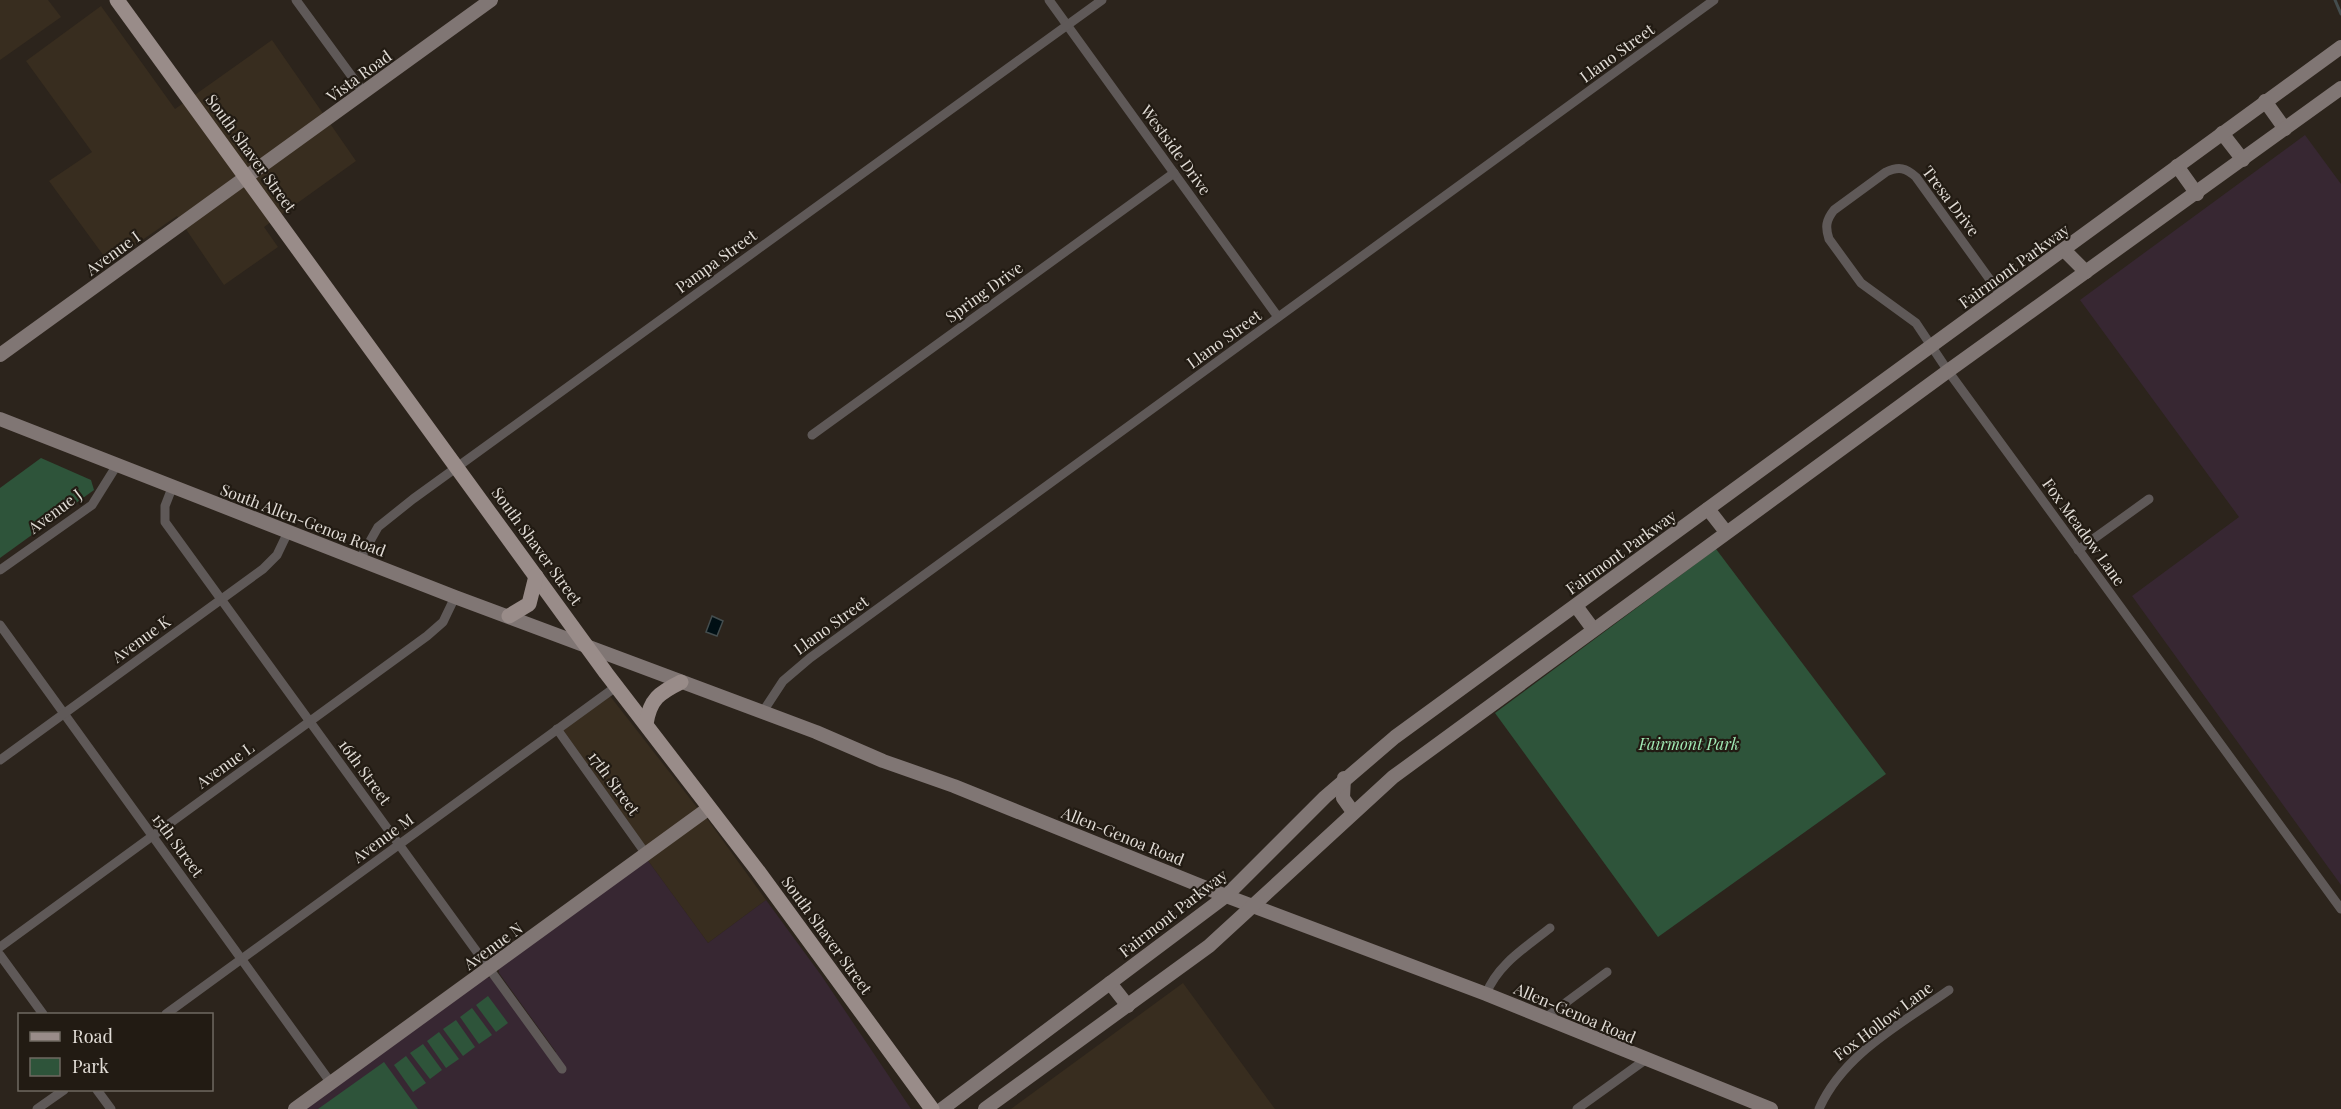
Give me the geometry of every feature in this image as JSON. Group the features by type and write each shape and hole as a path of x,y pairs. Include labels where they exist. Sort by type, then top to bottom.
{"main road":[{"name":"South Shaver Street","path":"117,0 536,576 592,648 617,686 932,1109"},
{"name":"Vista Road","path":"246,178 490,0"},
{"name":"Fairmont Parkway","path":"942,1109 1226,896 1344,778 1395,737 2341,47"},
{"path":"985,1109 1209,946 1393,777 1726,532 2341,88"},
{"path":"2265,101 2285,129"},
{"path":"2222,133 2243,160"},
{"path":"2177,166 2197,194"},
{"name":"Avenue I","path":"0,355 246,178"},
{"path":"2064,250 2086,272"},
{"name":"South Allen-Genoa Road","path":"0,419 172,488 592,648"},
{"path":"1708,509 1726,532"},
{"path":"509,616 529,603 536,576"},
{"path":"1575,606 1593,629"},
{"name":"Allen-Genoa Road","path":"592,648 762,712 1226,896 1486,994 1771,1109"},
{"path":"646,724 649,707 654,698 681,682"},
{"path":"1344,778 1343,798 1353,812"},
{"name":"Avenue N","path":"295,1109 709,808"},
{"path":"1110,983 1128,1006"}],"street":[{"path":"296,0 364,93"},
{"name":"Westside Drive","path":"1049,0 1278,317"},
{"name":"Pampa Street","path":"360,559 378,527 458,466 1102,0"},
{"name":"Llano Street","path":"762,712 783,681 810,658 1714,0"},
{"name":"Tresa Drive","path":"1860,190 1893,169 1907,169 1916,177 2001,295"},
{"name":"Spring Drive","path":"812,435 1174,173"},
{"name":"Fox Meadow Lane","path":"1860,190 1828,217 1826,230 1829,239 1861,283 1907,315 1933,345 1948,371 2341,909"},
{"name":"Avenue J","path":"0,570 92,505 117,465"},
{"name":"16th Street","path":"172,488 165,506 165,522 562,1069"},
{"path":"2078,549 2150,499"},
{"name":"Avenue K","path":"0,760 221,599 277,555 288,532"},
{"name":"Avenue L","path":"0,947 427,636 443,622 455,597"},
{"name":"15th Street","path":"0,625 331,1083"},
{"name":"Avenue M","path":"167,1013 617,686"},
{"name":"17th Street","path":"557,729 646,854"},
{"path":"1486,994 1493,978 1505,964 1550,928"},
{"path":"0,955 42,1013"},
{"path":"1545,1018 1607,972"},
{"name":"Fox Hollow Lane","path":"1819,1109 1828,1088 1852,1060 1949,990"},
{"path":"1577,1109 1645,1060"},
{"path":"37,1109 61,1091"},
{"path":"99,1091 111,1109"}],"shaded area":[{"path":"0,0 48,0 61,17 0,60"},
{"path":"101,6 175,109 272,40 356,161 264,227 278,247 224,285 177,216 109,263 49,181 92,152 26,61"},
{"path":"2305,135 2341,184 2341,885 2132,596 2239,517 2080,300"},
{"path":"712,616 723,621 717,636 706,632"},
{"path":"610,696 699,810 647,849 563,730"},
{"path":"705,816 766,900 708,943 646,858"},
{"path":"646,858 708,943 766,900 821,975 911,1109 303,1109 486,977 491,978 550,1057 556,1052 499,973 499,967"},
{"path":"1183,983 1275,1109 1011,1109"}],"green space":[{"path":"41,458 91,480 94,490 0,558 0,488"},
{"name":"Fairmont Park","path":"1716,549 1886,774 1658,937 1495,713"},
{"path":"488,996 508,1023 496,1032 476,1005"},
{"path":"472,1008 492,1035 479,1044 460,1017"},
{"path":"456,1020 475,1047 463,1056 443,1029"},
{"path":"439,1032 459,1059 446,1068 427,1041"},
{"path":"423,1044 442,1070 430,1079 410,1053"},
{"path":"406,1056 426,1083 413,1092 394,1065"},
{"path":"384,1062 418,1109 318,1109"}],"waterway":[{"path":"2335,0 2341,14"}]}
